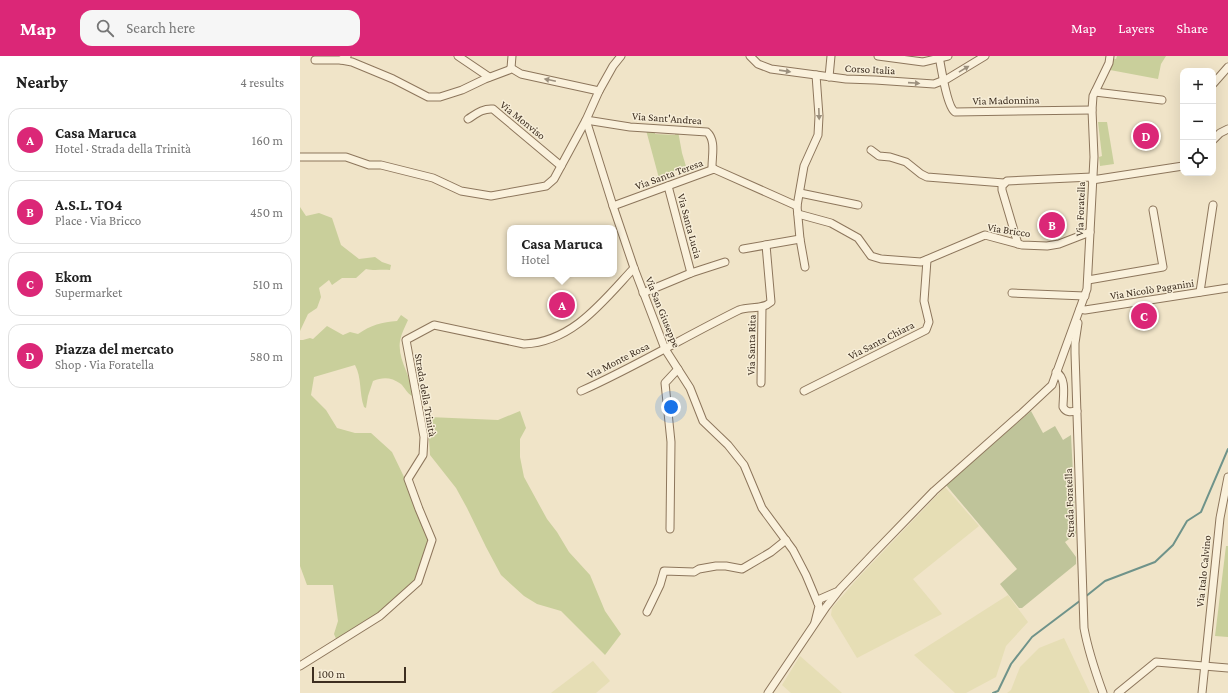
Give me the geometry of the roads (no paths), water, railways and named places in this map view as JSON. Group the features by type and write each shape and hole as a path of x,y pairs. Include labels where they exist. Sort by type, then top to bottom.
{"street":[{"path":"458,56 489,77"},
{"path":"511,68 512,56"},
{"path":"300,157 346,157 369,165 381,165 433,178 461,191 491,196 546,186 554,179 586,120 599,91 613,66 621,56"},
{"name":"Corso Italia","path":"750,56 758,64 771,69 846,79 934,84 943,81 985,56"},
{"path":"829,77 830,56"},
{"path":"878,56 922,62 948,56"},
{"name":"Via Foratella","path":"1080,309 1087,289 1088,280 1094,142 1092,110 1093,96 1109,63 1110,56"},
{"path":"939,57 943,81"},
{"path":"315,60 344,58 428,96 440,97 462,90 511,68"},
{"path":"1216,81 1228,67"},
{"path":"511,68 521,74 599,91"},
{"path":"805,267 800,239 798,210 804,166 818,135 819,116 816,75"},
{"name":"Via Madonnina","path":"943,81 951,108 955,112 1092,110"},
{"path":"1095,92 1162,100"},
{"name":"Via Monviso","path":"468,119 482,110 489,108 493,109 561,166"},
{"name":"Via Sant'Andrea","path":"586,120 630,127 706,132 710,135 712,140 712,167 714,169"},
{"name":"Via San Giuseppe","path":"586,120 612,206 665,349 690,388 703,421 728,445 744,465 762,508 793,550 823,603"},
{"path":"1216,137 1228,129"},
{"path":"871,150 879,156 890,157 906,162 927,177 1004,183 1008,181 1092,178 1180,166"},
{"name":"Via Santa Teresa","path":"612,206 714,169 798,210 831,223 858,238 871,256 881,259 921,262 927,260"},
{"path":"1004,183 1002,190 1018,244"},
{"name":"Via Santa Lucia","path":"668,186 692,273"},
{"path":"800,193 858,205"},
{"path":"1200,292 1213,206"},
{"path":"1088,280 1163,267 1153,210"},
{"name":"Via Bricco","path":"927,260 985,236 1018,244 1047,246 1059,244 1090,232"},
{"path":"743,249 800,239"},
{"path":"762,306 768,305 771,302 766,245"},
{"name":"Via Santa Chiara","path":"804,392 926,330 929,322 924,300 927,260"},
{"path":"643,293 692,273 725,262"},
{"name":"Strada della Trinità","path":"300,666 380,616 418,582 432,540 418,509 408,479 423,455 424,437 406,340 434,326 524,344 538,344 578,325 596,309 634,268"},
{"name":"Via Nicolò Paganini","path":"1080,309 1085,310 1228,288"},
{"path":"1012,293 1085,296"},
{"name":"Via Monte Rosa","path":"581,391 607,380 742,309 762,306"},
{"name":"Via Santa Rita","path":"761,383 762,306"},
{"path":"768,693 815,624 823,603 840,589 934,491 1052,385 1080,309"},
{"name":"Strada Foratella","path":"1080,309 1075,343 1075,354 1084,628 1086,643 1103,693"},
{"path":"1066,347 1075,343"},
{"path":"1062,358 1075,354"},
{"path":"670,529 671,442 665,383 678,369"},
{"path":"1056,372 1063,378 1064,410 1068,412 1077,411"},
{"name":"Via Italo Calvino","path":"1202,693 1220,518 1228,477"},
{"path":"1220,518 1228,519"},
{"path":"647,612 660,585 664,571 694,572 699,569 716,566 742,569 771,552 786,540"},
{"path":"1118,693 1156,662 1228,668"}],"waterway":[{"path":"1085,597 1105,581 1155,562 1173,545 1187,521 1201,512 1228,449"},
{"path":"993,693 998,691 1011,664 1032,637 1081,600"}],"place":[{"name":"Piazza del mercato","path":"1146,136"},
{"name":"A.S.L. TO4","path":"1052,225"},
{"name":"Casa Maruca","path":"562,305"},
{"name":"Ekom","path":"1144,316"}]}
